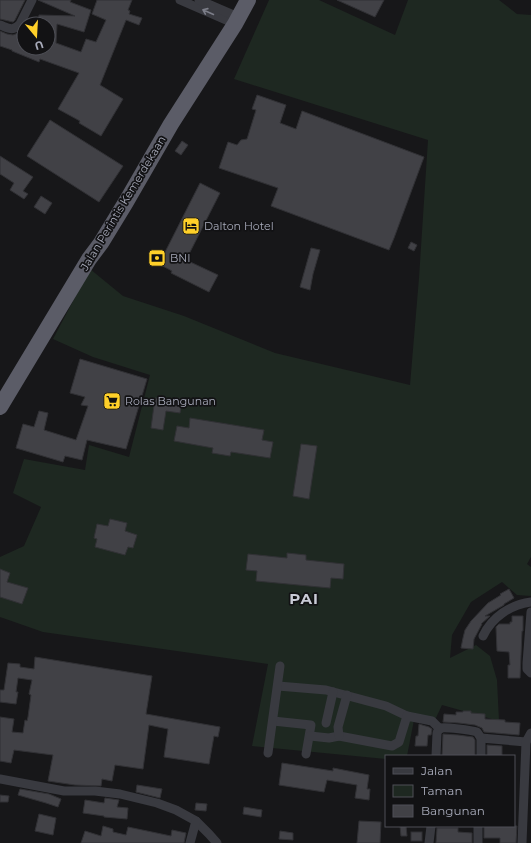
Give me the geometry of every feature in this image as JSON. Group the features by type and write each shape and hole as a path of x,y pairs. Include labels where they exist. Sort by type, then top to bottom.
{"highway":[{"name":"Jalan Perintis Kemerdekaan","path":"0,407 89,259 101,243 126,202 171,124 248,0"}],"street":[{"path":"0,25 10,29 17,27 32,0"},
{"path":"180,0 236,21"},
{"path":"199,0 236,21"},
{"path":"483,636 493,621 506,610 531,602"},
{"path":"531,612 526,663 527,669 531,673"},
{"path":"268,753 280,666"},
{"path":"278,686 326,690 347,695 386,706 407,716 432,722 440,729"},
{"path":"326,724 333,692"},
{"path":"310,736 329,738 338,731 347,695"},
{"path":"273,721 311,725 326,724 338,731 392,746 399,742 407,716"},
{"path":"306,754 311,725"},
{"path":"436,755 437,733 442,728 477,732 481,738 481,755"},
{"path":"522,843 526,742 531,733"},
{"path":"481,738 526,742"},
{"path":"0,779 64,791 95,791 120,794 158,803 176,810 196,821 217,843"},
{"path":"190,843 196,821"},
{"path":"429,843 431,827"},
{"path":"478,827 478,843"}],"green space":[{"path":"269,0 319,0 395,35 408,0 499,0 517,14 531,15 531,557 527,564 531,567 531,596 517,595 502,582 471,602 452,635 450,658 476,645 490,656 497,680 499,721 442,705 435,720 414,720 407,755 385,755 385,759 252,746 268,664 43,632 0,617 0,557 24,546 41,507 13,493 24,459 85,470 89,445 129,457 150,375 93,357 53,339 90,269 123,296 184,316 275,353 410,385 428,140 234,79"}],"building":[{"path":"0,0 25,0 13,22 0,19"},
{"path":"38,0 71,0 70,2 91,10 84,32 57,24 56,43 56,16 39,15 75,16"},
{"path":"97,0 132,0 128,10 130,11 129,14 142,18 139,25 126,20 100,85 123,99 101,136 79,123 80,121 58,109 79,73 40,59 39,62 24,56 56,56 56,43 81,52 86,39 96,42 106,20 92,14"},
{"path":"337,0 384,0 375,17"},
{"path":"0,31 13,35 16,34 16,53 0,46"},
{"path":"257,95 286,105 280,123 296,129 302,111 424,157 389,250 271,206 278,188 219,168 228,142 237,145 241,140 247,139 256,110 252,109"},
{"path":"50,120 123,166 99,202 27,156"},
{"path":"182,141 188,145 181,155 175,151"},
{"path":"0,156 33,177 23,191 28,194 24,199 10,190 14,183 0,174"},
{"name":"Dalton Hotel","path":"200,183 220,193 186,260 218,275 209,292 171,273 172,271 159,264"},
{"path":"41,196 52,203 45,214 34,207"},
{"path":"411,242 417,245 414,251 408,248"},
{"path":"311,248 320,250 310,290 300,287"},
{"name":"Rolas Bangunan","path":"80,359 147,379 126,449 87,440 82,460 65,456 63,462 16,448 23,424 34,427 39,411 48,413 44,430 76,440 88,406 81,405 85,397 70,393"},
{"path":"155,398 175,401 175,398 182,399 180,413 166,411 163,430 151,428"},
{"path":"190,418 264,430 262,440 273,442 270,458 231,452 230,456 212,453 213,448 174,441 177,426 189,428"},
{"path":"301,444 317,446 309,499 293,496"},
{"path":"110,519 127,523 125,531 137,535 133,548 128,547 125,555 95,547 97,539 94,538 97,524 108,526"},
{"path":"287,553 306,555 306,560 344,564 343,579 331,578 330,588 256,581 257,571 246,570 248,554 287,558"},
{"path":"0,569 10,573 7,582 28,588 22,604 0,597"},
{"path":"509,589 514,598 485,616 490,616 481,624 474,639 473,649 461,648 465,630 471,621 488,603"},
{"path":"512,616 523,616 520,678 508,678 508,665 510,665 509,652 497,651 496,627 499,624 510,624 510,622 512,622"},
{"path":"35,657 152,676 146,714 220,727 218,737 214,736 209,764 164,757 168,729 149,725 143,769 115,765 112,781 102,779 101,786 75,785 48,781 53,755 14,750 11,763 0,761 0,717 14,719 12,732 23,733 25,720 27,721 28,717 31,695 29,694 32,680 18,678 16,704 0,702 0,690 4,690 8,663 20,664 20,667 34,669"},
{"path":"463,711 485,714 485,719 505,720 505,722 520,723 519,735 484,732 482,728 475,725 443,722 444,714 456,715 456,712"},
{"path":"419,724 432,729 431,735 428,735 427,746 415,746"},
{"path":"443,734 473,737 475,740 475,755 442,755"},
{"path":"487,745 502,746 502,755 487,755"},
{"path":"282,763 333,771 333,768 369,775 367,789 370,789 369,800 355,798 357,785 327,780 324,792 279,785"},
{"path":"137,785 162,789 160,798 136,792"},
{"path":"20,789 49,794 61,799 58,807 18,795"},
{"path":"0,795 9,796 8,802 0,802"},
{"path":"105,798 119,800 117,807 128,808 127,819 83,813 85,800 104,803"},
{"path":"196,803 207,804 206,811 195,810"},
{"path":"244,807 262,810 261,817 243,814"},
{"path":"39,814 56,818 53,835 35,831"},
{"path":"359,821 381,822 380,843 357,843"},
{"path":"103,826 113,829 113,832 126,835 128,827 171,836 172,830 186,833 184,843 81,843 85,831 101,836"},
{"path":"517,826 516,843 500,843 500,838 484,838 484,827"},
{"path":"400,827 406,827 407,836 401,836"},
{"path":"437,828 458,828 458,832 472,833 472,843 436,843"},
{"path":"280,831 293,833 293,840 279,839"},
{"path":"411,832 422,832 422,841 411,841"}],"place":[{"name":"Dalton Hotel","path":"191,226"},
{"name":"BNI","path":"157,258"},
{"name":"Rolas Bangunan","path":"112,401"}],"district":[{"name":"PAI","path":"304,598"}]}
